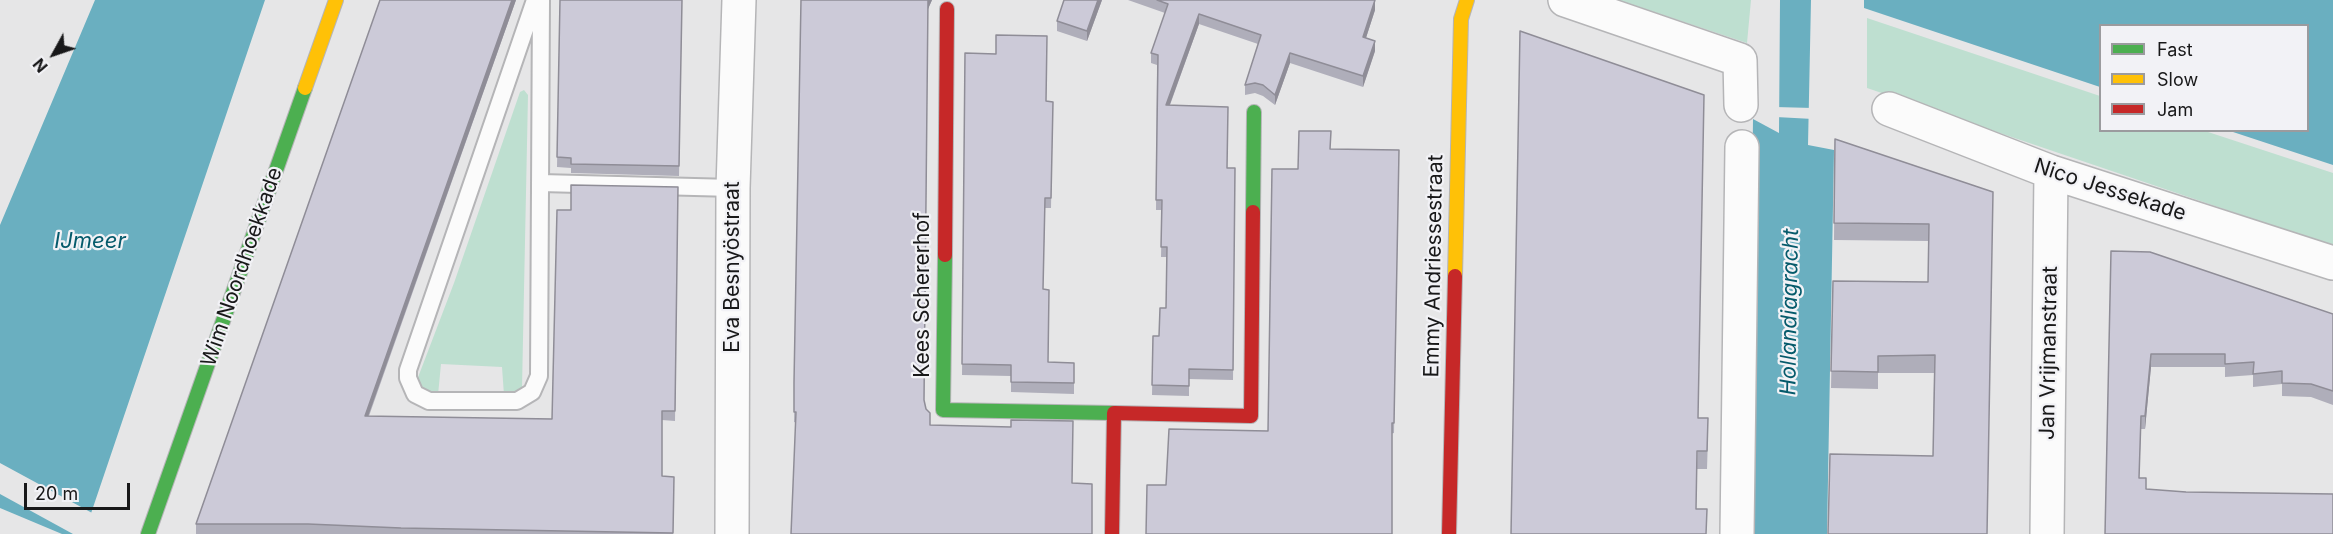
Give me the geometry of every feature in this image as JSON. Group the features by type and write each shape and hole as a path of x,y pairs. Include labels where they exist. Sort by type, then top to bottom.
{"street":[{"name":"Wim Noordhoekkade","path":"148,534 336,0"},
{"name":"Eva Besnyöstraat","path":"732,534 733,188 739,0"},
{"name":"Emmy Andriessestraat","path":"1449,534 1461,19 1467,0"},
{"path":"1564,0 1740,60 1741,105"},
{"name":"Kees Schererhof","path":"947,9 943,410 1251,416 1254,112"},
{"name":"Nico Jessekade","path":"1888,109 2051,172 2333,264"},
{"path":"1737,534 1742,147"},
{"name":"Jan Vrijmanstraat","path":"2047,534 2051,172"},
{"path":"1112,534 1114,413"}],"lane":[{"path":"535,0 408,370 410,386 415,394 429,401 518,401 532,392 537,384 539,376 541,0"},
{"path":"541,183 733,188"}],"green space":[{"path":"1618,0 1751,0 1747,43"},
{"path":"1867,18 2099,96 2099,132 2208,132 2333,173 2333,246 1867,88"},
{"path":"524,90 528,95 522,388 518,392 504,395 502,367 441,364 438,395 422,390 417,380 454,283 520,92"}],"water":[{"name":"IJmeer","path":"95,0 265,0 84,534 0,534 0,225"},
{"name":"Hollandiagracht","path":"1780,0 1811,0 1808,145 1834,150 1827,534 1748,534 1753,119 1779,133"},
{"path":"1864,0 2333,0 2333,165 2233,132 2309,132 2309,24 2099,24 2099,87 1864,8"}],"pier":[{"path":"1775,107 1813,108 1813,119 1776,117"},
{"path":"0,463 94,514 88,534 73,534 0,494"},
{"path":"0,508 62,534 0,534"}],"building":[{"path":"380,0 512,0 365,416 552,419 557,210 571,210 571,185 678,187 675,411 662,411 662,476 674,477 673,533 308,524 196,524"},
{"path":"560,0 682,0 679,166 571,164 571,158 557,157"},
{"path":"801,0 928,0 924,400 926,409 930,413 930,425 1011,427 1011,420 1073,421 1072,483 1092,484 1092,534 791,534 796,412 794,412 794,382"},
{"path":"1064,0 1098,0 1087,31 1057,21"},
{"path":"1157,0 1375,0 1363,37 1375,41 1363,76 1290,53 1275,95 1263,85 1255,83 1245,85 1261,35 1199,14 1166,105 1228,107 1227,168 1235,168 1233,370 1189,369 1189,386 1152,385 1153,336 1159,336 1160,308 1166,308 1167,247 1161,247 1162,200 1156,200 1158,55 1151,53 1168,4"},
{"path":"1520,31 1704,95 1698,418 1708,418 1707,451 1697,451 1696,509 1707,509 1706,534 1511,534"},
{"path":"996,35 1047,36 1046,101 1053,102 1051,198 1045,198 1043,289 1049,290 1048,362 1074,363 1074,383 1011,382 1011,365 962,364 965,53 996,54"},
{"path":"1299,131 1331,131 1330,149 1399,150 1394,423 1392,423 1392,534 1146,534 1147,485 1166,485 1169,429 1268,431 1272,169 1298,169"},
{"path":"1835,139 1993,192 1987,534 1828,534 1830,454 1933,456 1935,355 1878,356 1878,372 1831,371 1833,281 1928,282 1929,224 1834,223"},
{"path":"2111,251 2150,252 2333,314 2333,391 2311,384 2282,383 2282,371 2253,374 2254,362 2225,364 2225,354 2151,354 2145,416 2141,416 2139,478 2146,478 2146,489 2186,492 2333,494 2333,534 2105,534"}],"traffic: fast":[{"path":"148,534 305,88"},
{"path":"1253,212 1254,112"},
{"path":"945,255 943,410 1114,413"}],"traffic: slow":[{"path":"305,88 336,0"},
{"path":"1455,276 1461,19 1467,0"}],"traffic: jam":[{"path":"945,255 947,9"},
{"path":"1112,534 1114,413 1251,416 1253,212"},
{"path":"1449,534 1455,276"}]}
